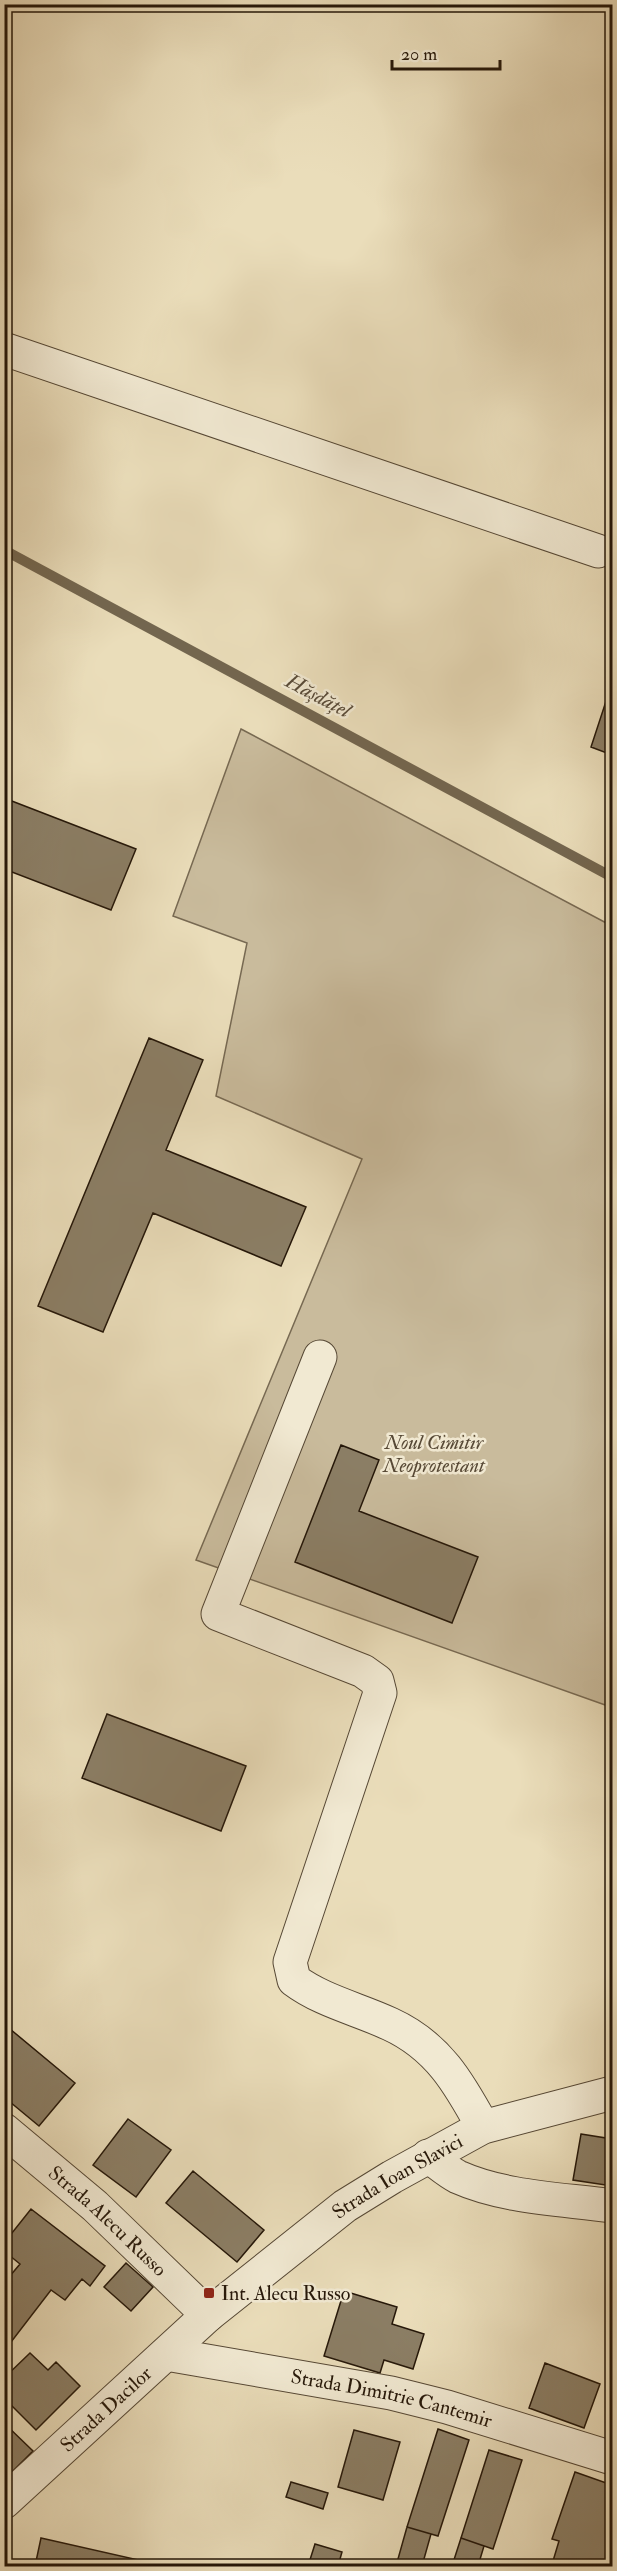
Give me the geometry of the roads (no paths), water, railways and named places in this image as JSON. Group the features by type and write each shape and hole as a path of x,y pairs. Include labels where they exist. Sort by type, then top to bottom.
{"street":[{"path":"4,349 598,551"},
{"path":"320,1357 218,1614 363,1671 377,1681 380,1693 290,1962 294,1980 308,1990 392,2025 430,2049 457,2080 483,2127"},
{"name":"Strada Ioan Slavici","path":"208,2315 345,2206 428,2156 483,2127 612,2093"},
{"name":"Strada Alecu Russo","path":"4,2130 94,2206 208,2315"},
{"path":"428,2156 457,2176 508,2192 612,2206"},
{"name":"Strada Dacilor","path":"4,2502 208,2315"},
{"name":"Strada Dimitrie Cantemir","path":"166,2354 390,2393 447,2407 612,2458"}],"waterway":[{"name":"Hășdățel","path":"4,550 612,877"}],"place":[{"name":"Int. Alecu Russo","path":"209,2293"}],"park label":[{"name":"Noul Cimitir Neoprotestant","path":"434,1454"}]}
